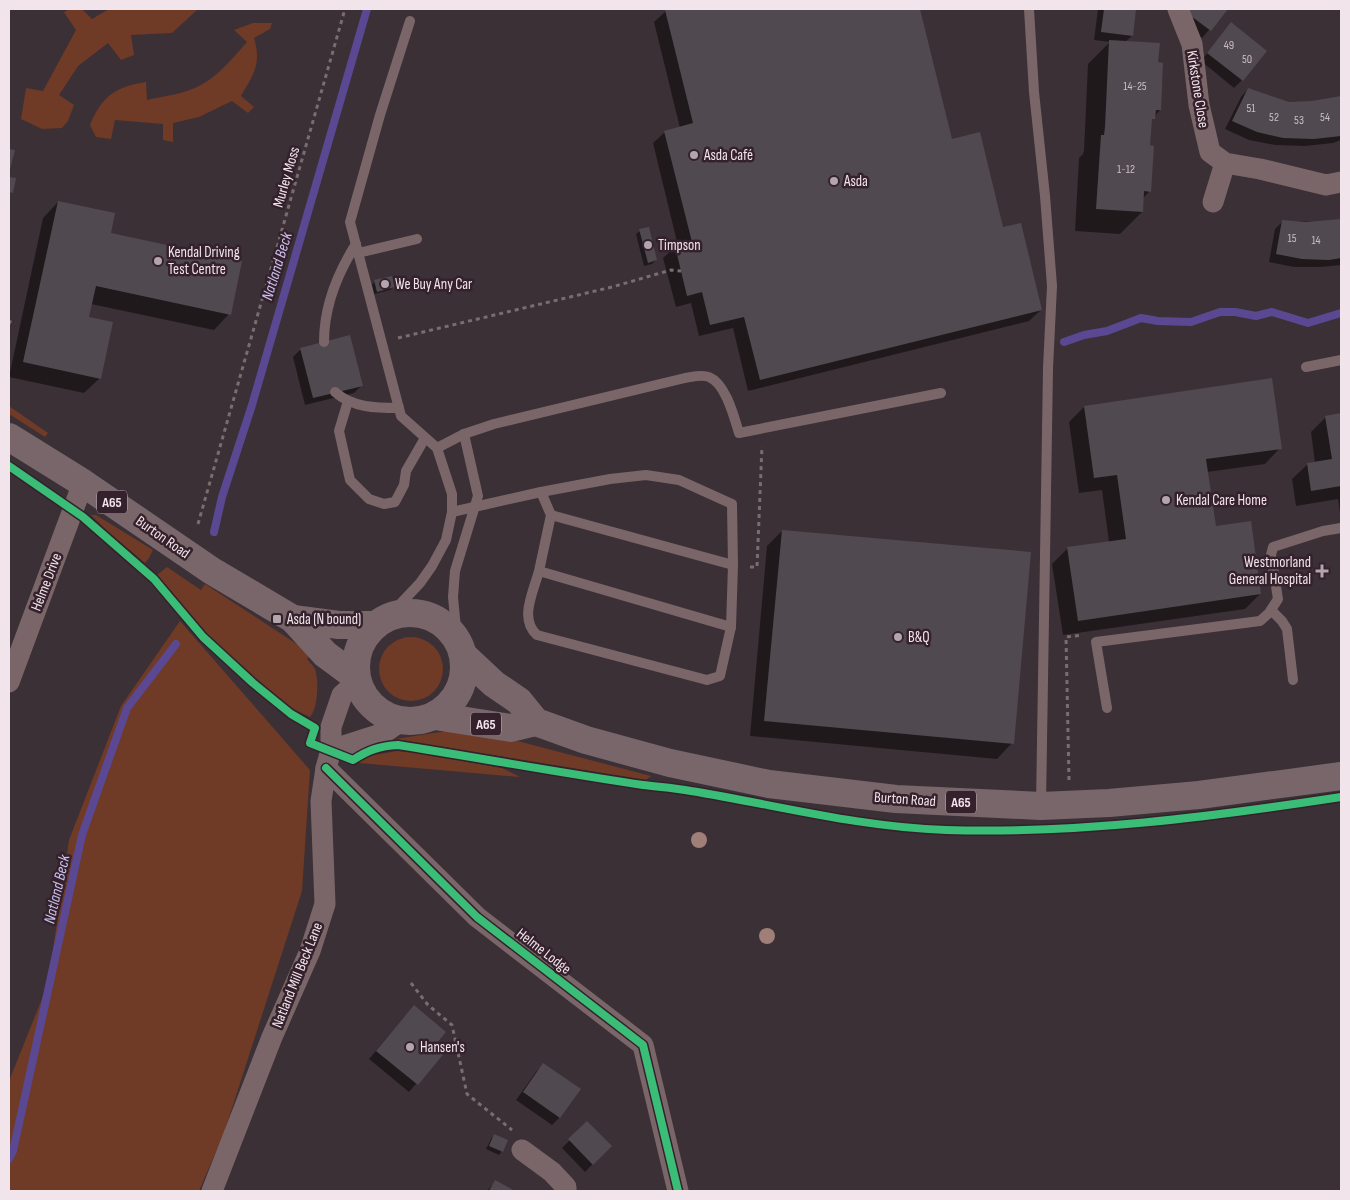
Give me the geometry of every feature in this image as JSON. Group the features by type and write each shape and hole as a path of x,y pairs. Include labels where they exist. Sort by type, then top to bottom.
{"main road":[{"name":"Burton Road","path":"9,437 83,483 212,571 293,619 325,654 357,679"},
{"name":"A65","path":"382,621 404,613 419,613 434,618 447,627 460,647 494,684 519,701 536,722 510,728 435,716"},
{"name":"Burton Road","path":"293,619 339,625 382,621"},
{"path":"357,679 356,662 359,648 366,635 382,621"},
{"name":"A65","path":"357,679 363,696 373,708 386,717 401,721 418,722 435,716 449,705 460,690 464,673 460,647"},
{"name":"Burton Road","path":"536,722 586,740 661,760 769,784 896,799 1041,806 1109,804 1341,776"}],"street":[{"name":"Kirkstone Close","path":"1178,9 1192,44 1199,105 1210,152 1224,163"},
{"path":"1214,202 1224,163 1260,169 1326,185 1341,182"},
{"name":"Helme Drive","path":"9,682 83,483"},
{"name":"Natland Mill Beck Lane","path":"212,1191 272,1037 310,951 325,904 320,801 328,759 330,727 342,694 357,679"},
{"path":"328,759 384,732 401,721"},
{"name":"Helme Lodge","path":"328,759 477,917 643,1045 678,1191"},
{"path":"522,1150 552,1172 566,1187 566,1191"}],"lane":[{"path":"1029,9 1034,92 1046,196 1052,286 1047,378 1041,806"},
{"path":"382,621 420,583 432,566 446,540 452,512 452,494 437,448 401,416 350,222 380,115 410,21"},
{"path":"324,342 324,323 334,287 343,264 357,248 417,239"},
{"path":"1306,367 1341,360"},
{"path":"437,448 464,434 494,424 685,378 709,377 719,386 728,399 739,432 941,393"},
{"path":"335,392 342,398 375,408 399,408"},
{"path":"348,400 339,431 350,480 369,499 384,504 395,502 404,485 406,471 425,438"},
{"path":"460,647 453,597 455,571 478,496 464,434"},
{"path":"452,512 541,492 610,479 646,476 679,480 732,504 731,627 720,676 707,680 537,635 530,628 527,616 551,515 541,492"},
{"path":"551,515 733,565"},
{"path":"1107,708 1096,642 1260,621 1271,610 1278,599 1271,555 1273,547 1341,528"},
{"path":"539,571 731,627"},
{"path":"1271,610 1282,621 1287,630 1293,680"}],"path":[{"path":"381,342 612,287 671,270 681,271"},
{"path":"9,324 12,317"},
{"path":"733,565 757,568 762,428"},
{"path":"1069,780 1066,637 1084,634"},
{"path":"411,983 428,1005 452,1025 467,1094 515,1132 522,1150"}],"shaded area":[{"path":"70,9 82,9 92,19 109,9 198,9 172,33 131,35 134,55 121,60 108,43 78,66 59,95 74,105 68,121 62,128 42,129 21,119 26,88 43,91 76,30 64,12"},
{"path":"253,23 272,23 270,29 254,38 257,62 241,96 254,107 248,113 232,101 199,117 173,123 173,142 163,140 163,124 115,120 111,139 96,137 90,125 99,107 111,94 126,87 146,82 147,100 181,93 201,85 220,71 247,42 234,30"},
{"path":"9,406 48,433 45,437 9,414"},
{"path":"91,515 96,515 153,550 145,563 107,531"},
{"path":"167,567 201,590 205,584 312,654 307,659 315,669 317,687 315,708 310,717 287,706 209,636 157,575"},
{"path":"180,621 310,770 302,891 224,1133 199,1191 9,1191 9,1081 48,984 69,840 121,706"},
{"path":"411,637 429,643 437,651 443,669 437,687 429,695 411,701 393,695 385,687 379,669 385,651 393,643"},
{"path":"447,731 495,735 651,776 646,780 395,739"},
{"path":"397,751 502,768 520,777 359,763 369,756"}],"building":[{"name":"Asda","path":"920,9 952,139 980,132 1003,227 1021,223 1042,310 760,380 744,317 710,325 702,292 687,296 675,246 692,242 664,131 693,123 665,10"},
{"path":"1104,9 1136,9 1133,36 1101,32"},
{"path":"1184,9 1228,9 1211,31"},
{"path":"1231,22 1267,51 1243,81 1207,53"},
{"path":"1109,40 1160,43 1158,62 1163,63 1161,110 1156,110 1155,119 1152,119 1150,145 1154,146 1151,192 1144,191 1143,212 1096,209 1101,135 1104,135 1105,127"},
{"path":"1248,88 1289,102 1312,101 1341,96 1341,136 1314,139 1283,138 1257,132 1232,121"},
{"path":"9,149 15,150 9,173"},
{"path":"9,177 16,178 13,193 9,192"},
{"path":"58,201 115,213 111,233 242,261 231,315 96,286 89,317 113,322 101,379 23,362"},
{"path":"1341,219 1341,258 1329,260 1302,259 1276,254 1282,220 1306,222"},
{"name":"Timpson","path":"649,227 657,260 648,263 639,229"},
{"name":"We Buy Any Car","path":"392,276 395,287 377,292 374,280"},
{"path":"350,335 363,386 313,398 300,348"},
{"name":"Kendal Care Home","path":"1272,378 1282,449 1206,459 1216,526 1251,521 1261,594 1078,621 1067,547 1126,539 1117,475 1094,478 1084,406"},
{"name":"Kendal Care Home","path":"1341,413 1341,486 1311,491 1307,463 1332,459 1325,416"},
{"name":"B&Q","path":"782,530 1031,552 1014,744 764,721"},
{"name":"Hansen's","path":"414,1005 446,1032 436,1044 446,1051 418,1085 376,1051"},
{"path":"543,1063 581,1089 560,1118 523,1092"},
{"path":"587,1121 612,1146 593,1165 568,1139"},
{"path":"494,1134 508,1140 503,1152 489,1146"},
{"path":"495,1180 515,1191 489,1191"}],"waterway":[{"name":"Natland Beck","path":"214,532 222,497 252,405 367,9"},
{"path":"1064,342 1084,335 1107,331 1141,318 1158,321 1191,322 1220,312 1235,312 1256,316 1272,312 1308,323 1341,313"},
{"name":"Natland Beck","path":"9,1159 13,1151 82,835 127,708 176,644"}],"cycle path":[{"path":"9,466 83,517 154,579 203,637 253,683 291,714 315,728 310,743 353,760 374,749 398,745 643,785 685,790 881,825 946,830 996,831 1144,823 1341,797"},
{"path":"326,768 477,917 643,1045 678,1191"}],"place":[{"name":"Asda Café","path":"694,155"},
{"name":"Asda","path":"834,181"},
{"name":"Timpson","path":"648,245"},
{"name":"Kendal Driving Test Centre","path":"158,261"},
{"name":"We Buy Any Car","path":"385,284"},
{"name":"Kendal Care Home","path":"1166,500"},
{"name":"Westmorland General Hospital","path":"1322,571"},
{"name":"Asda (N bound)","path":"277,619"},
{"name":"B&Q","path":"898,637"},
{"name":"Hansen's","path":"410,1047"}]}
